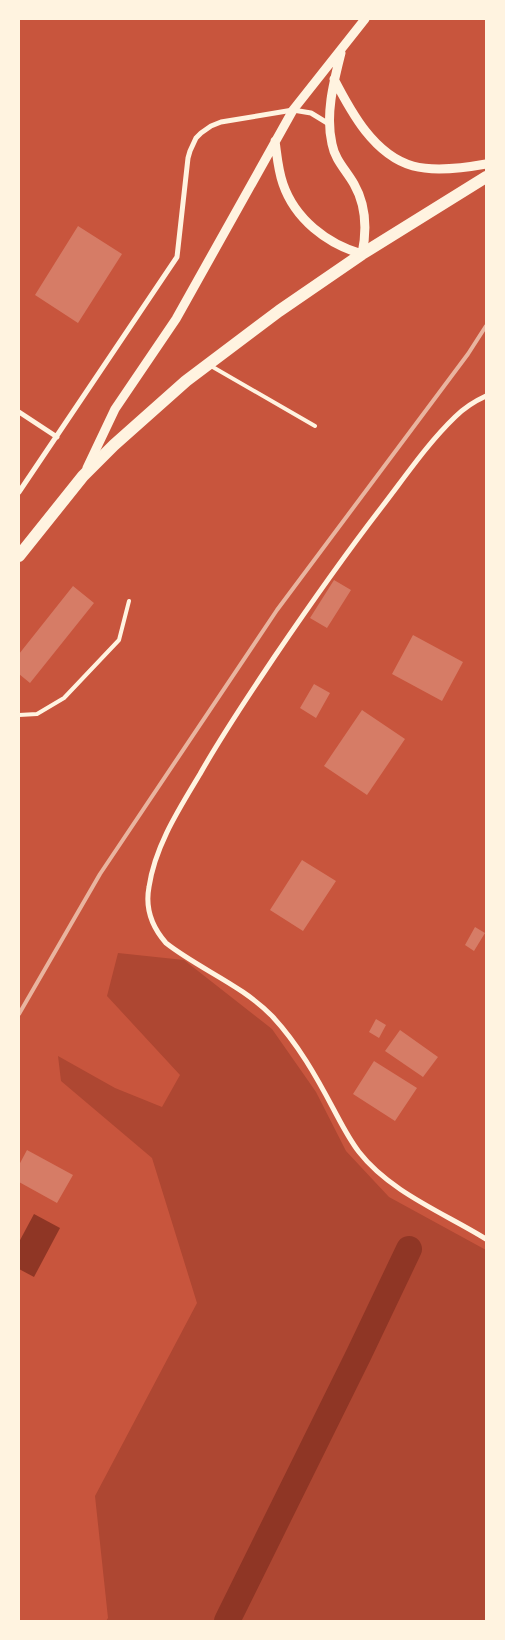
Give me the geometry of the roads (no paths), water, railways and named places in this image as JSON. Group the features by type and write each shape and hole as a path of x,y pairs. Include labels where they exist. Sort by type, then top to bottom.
{"main road":[{"path":"19,556 83,476 186,380 279,311 362,254 486,177"}],"street":[{"path":"83,476 115,409 176,319 293,110 365,19"},
{"path":"275,141 282,182 296,209 309,224 330,242 362,254 365,230 362,203 354,184 336,158 331,142 330,124 334,79 342,49"},
{"path":"334,79 363,128 383,149 399,160 410,165 426,168 486,164"},
{"path":"19,492 177,257 188,158 196,138 211,126 221,122 293,110 312,113 330,124"},
{"path":"486,396 464,410 443,429 363,532 315,598 225,731 182,805 159,854 151,878 148,898 153,924 166,943 251,999 270,1014 294,1041 319,1081 346,1133 368,1163 397,1186 486,1239"},
{"path":"19,412 57,437"}],"lane":[{"path":"208,364 315,426"},
{"path":"19,715 37,714 64,698 119,640 128,601"}],"waterway":[{"path":"227,1621 409,1249"}],"railway":[{"path":"19,1014 100,874 277,610 468,354 486,326"}]}
